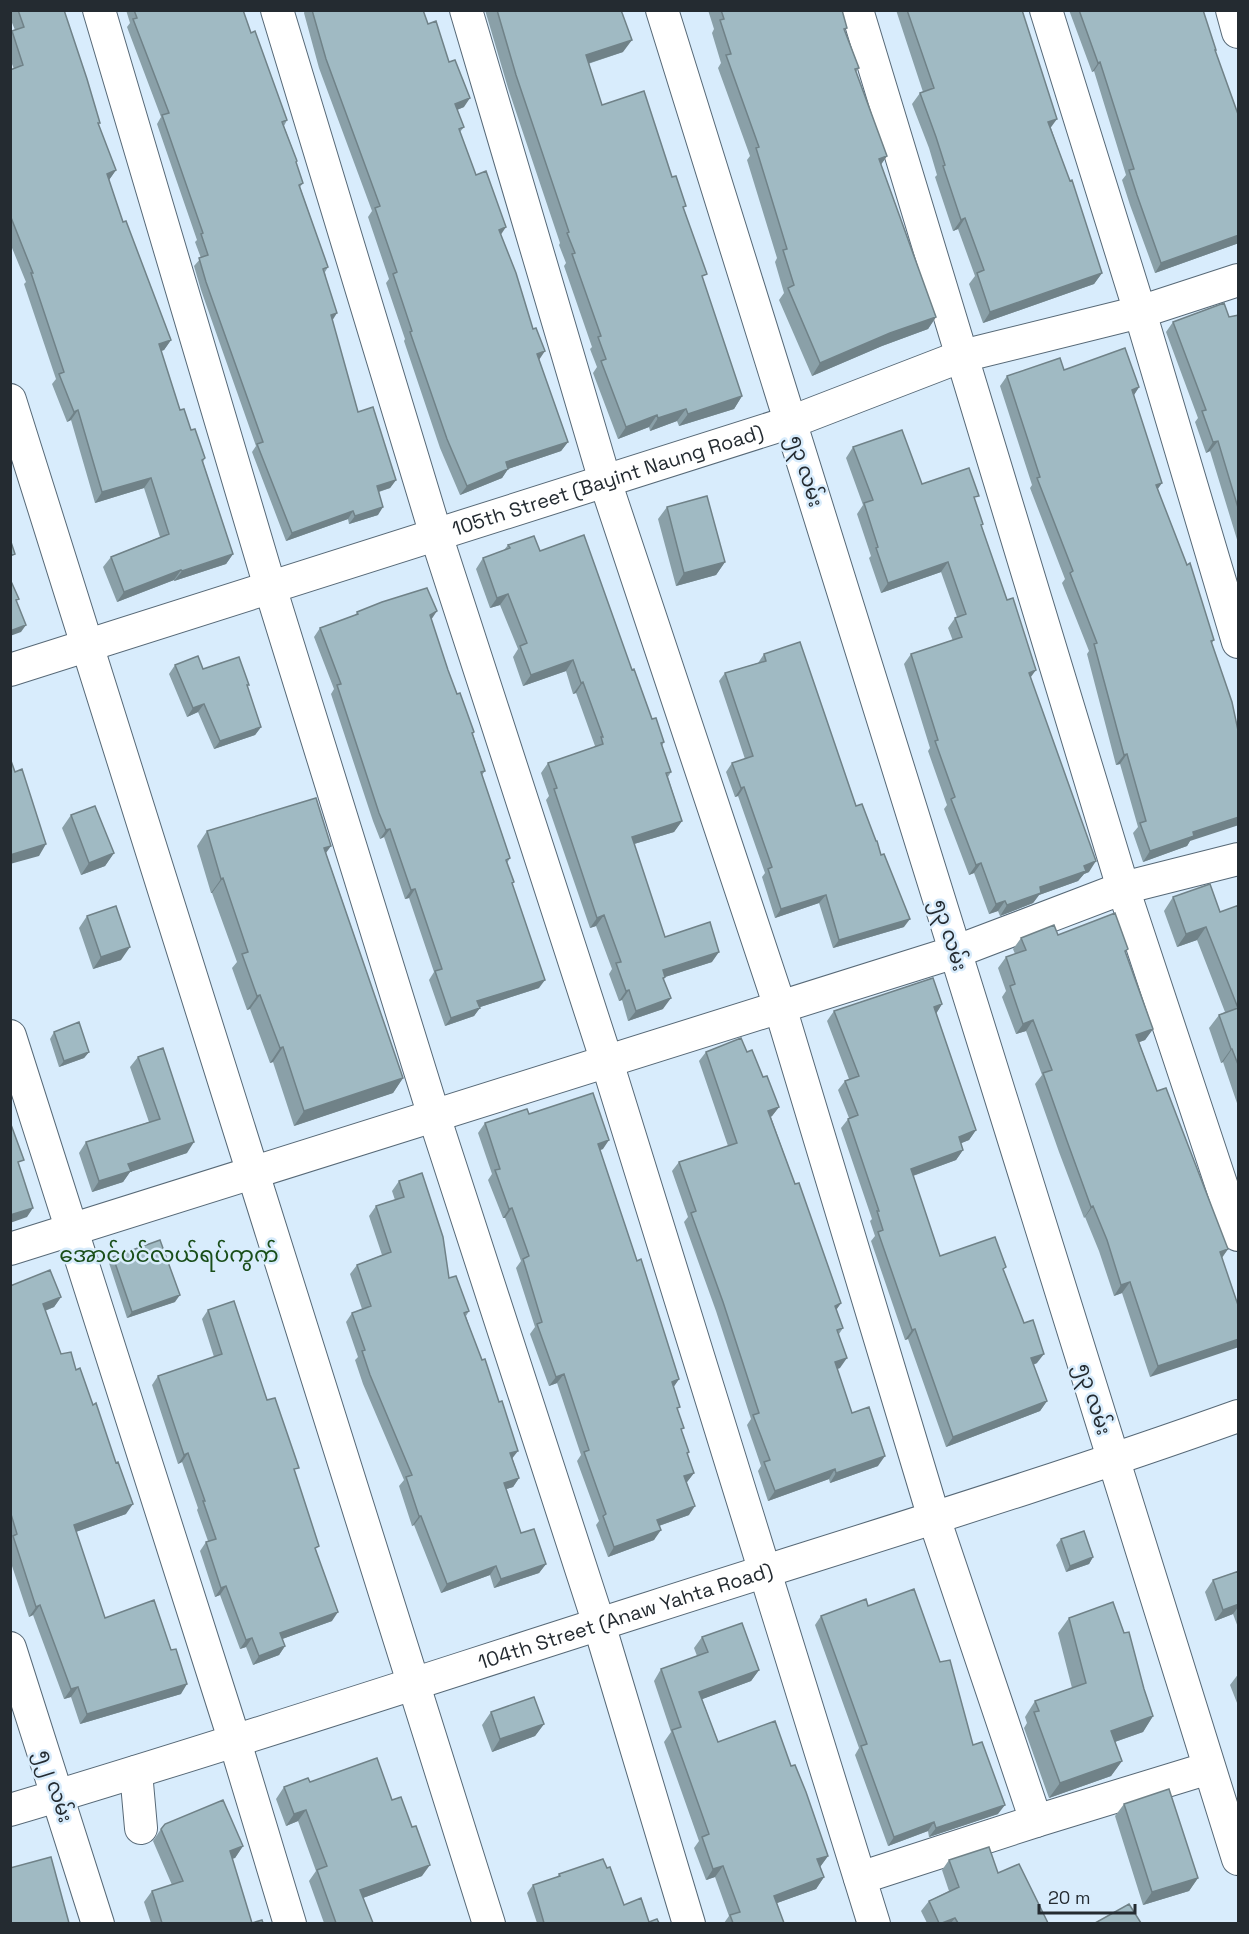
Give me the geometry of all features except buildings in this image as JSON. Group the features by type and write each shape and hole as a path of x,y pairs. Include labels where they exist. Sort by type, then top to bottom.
{"street":[{"path":"99,10 270,587 434,1116 599,1624 689,1923"},
{"path":"277,10 436,535 607,1062 874,1923"},
{"name":"၅၃ လမ်း","path":"662,10 1239,1859"},
{"path":"857,10 1123,888 1239,1235"},
{"path":"1046,10 1239,642"},
{"path":"1232,10 1239,32"},
{"path":"472,12 604,481 780,1007 934,1518 1036,1821"},
{"name":"105th Street (Bayint Naung Road)","path":"10,670 791,422 962,356 1140,312 1239,280"},
{"path":"10,400 489,1923"},
{"path":"10,1249 955,952 1123,888 1239,859"},
{"path":"10,1036 235,1742 290,1923"},
{"name":"104th Street (Anaw Yahta Road)","path":"10,1810 235,1742 413,1683 1114,1461 1239,1416"},
{"name":"၅၂ လမ်း","path":"10,1648 98,1923"},
{"path":"860,1878 1209,1768"},
{"path":"136,1772 141,1828"}],"district":[{"name":"အောင်ပင်လယ်ရပ်ကွက်","path":"169,1254"}]}
